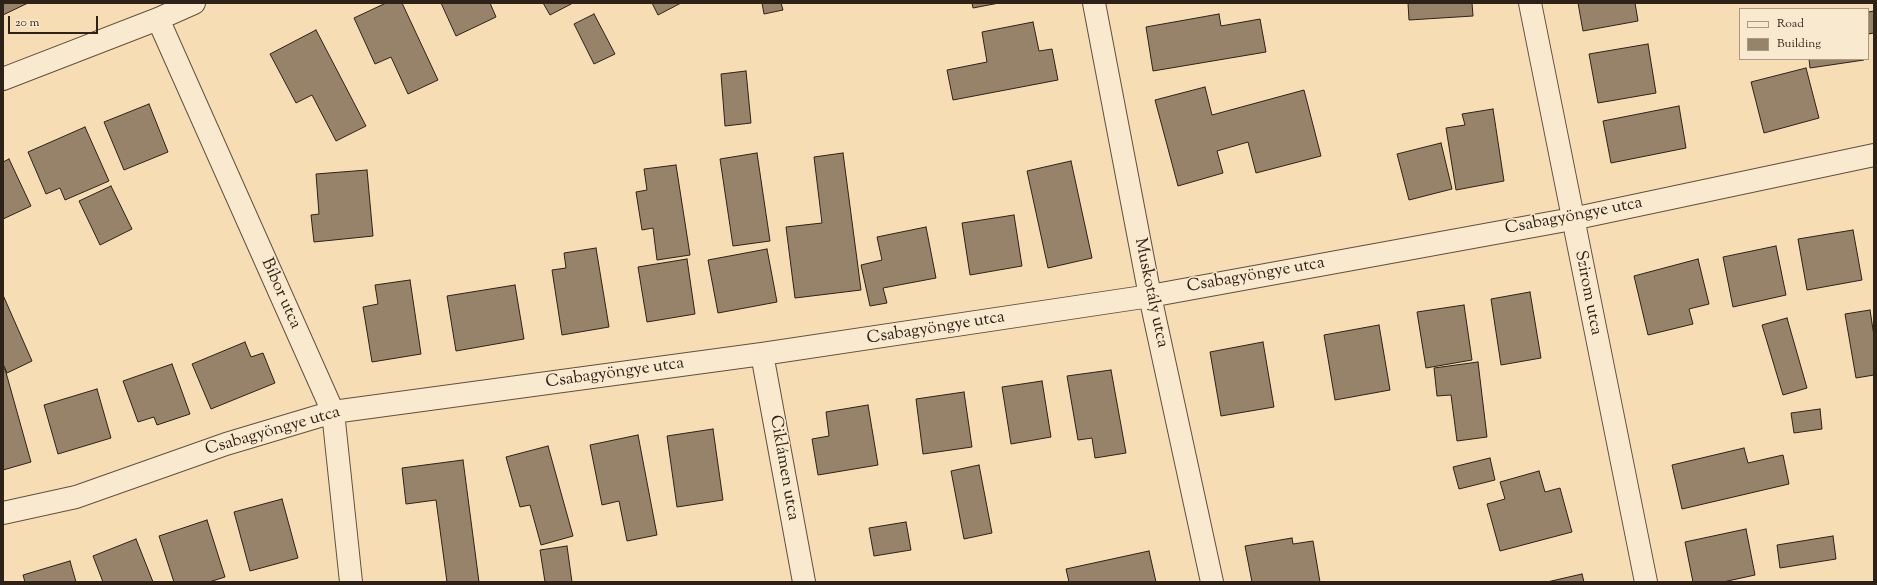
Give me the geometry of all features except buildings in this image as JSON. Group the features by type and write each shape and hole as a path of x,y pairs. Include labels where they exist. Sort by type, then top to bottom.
{"street":[{"path":"3,79 158,19 194,3"},
{"name":"Muskotály utca","path":"1094,3 1150,296 1212,582"},
{"name":"Szirom utca","path":"1530,3 1572,219 1646,582"},
{"name":"Bíbor utca","path":"158,19 332,412 351,582"},
{"name":"Csabagyöngye utca","path":"3,513 76,497 226,444 332,412 762,354 1150,296 1572,219 1874,154"},
{"name":"Ciklámen utca","path":"762,354 804,582"}]}
